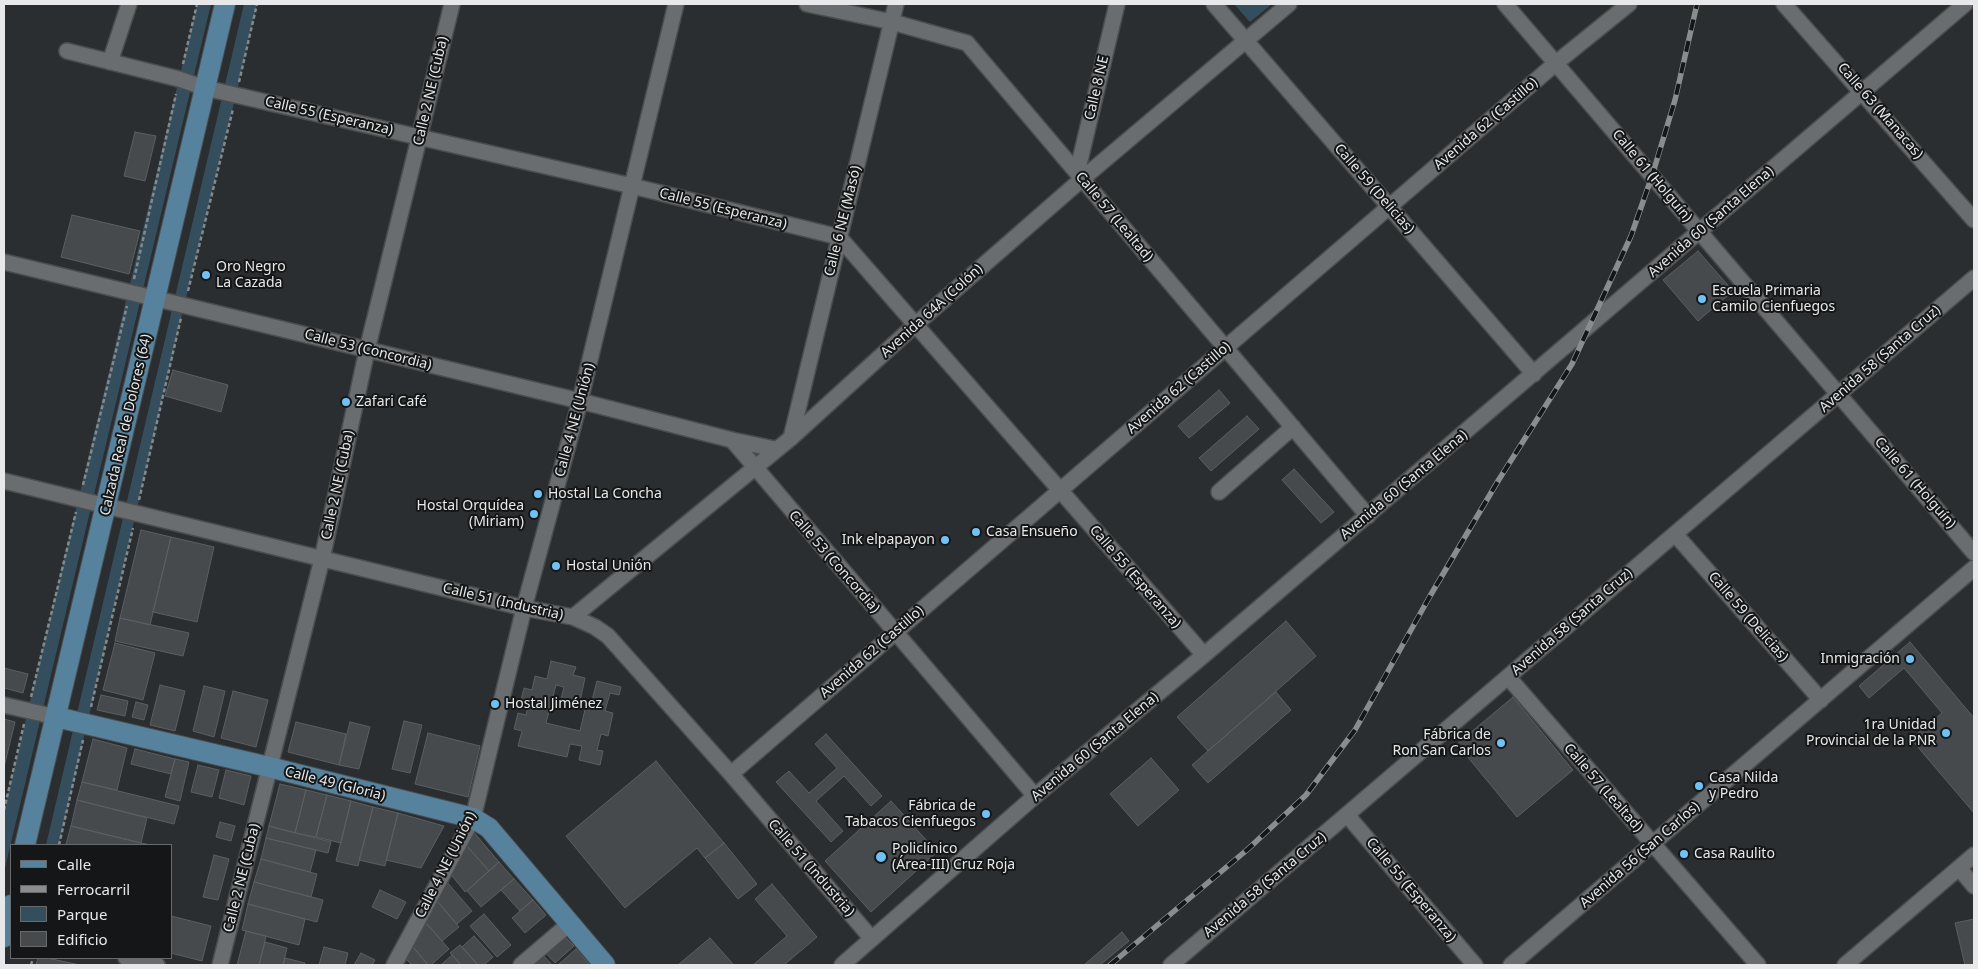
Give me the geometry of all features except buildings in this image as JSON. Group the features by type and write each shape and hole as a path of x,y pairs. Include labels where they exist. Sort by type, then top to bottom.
{"main road":[{"name":"Calzada Real de Dolores (64)","path":"25,844 225,4"},
{"name":"Calle 49 (Gloria)","path":"56,717 269,767 473,818 489,828 605,965"},
{"path":"6,931 10,910"}],"street":[{"path":"110,62 130,4"},
{"name":"Calle 2 NE (Cuba)","path":"220,965 322,559 367,350 452,4"},
{"name":"Calle 4 NE (Unión)","path":"394,965 473,818 524,608 580,401 676,4"},
{"name":"Calle 57 (Lealtad)","path":"807,4 892,22 967,43 1368,516"},
{"name":"Calle 6 NE (Masó)","path":"791,438 896,4"},
{"name":"Calle 8 NE","path":"1079,176 1117,4"},
{"name":"Calle 59 (Delicias)","path":"1214,4 1534,374"},
{"name":"Avenida 64A (Colón)","path":"572,617 775,449 791,438 1079,176 1289,4"},
{"name":"Calle 61 (Holguín)","path":"1505,4 1974,552"},
{"name":"Avenida 62 (Castillo)","path":"731,774 1556,63 1629,4"},
{"name":"Calle 63 (Manacas)","path":"1784,4 1863,91 1974,220"},
{"name":"Avenida 60 (Santa Elena)","path":"842,965 1035,796 1204,656 1965,4"},
{"name":"Calle 55 (Esperanza)","path":"67,51 179,79 205,88 420,136 839,237 1204,656"},
{"name":"Calle 53 (Concordia)","path":"4,262 775,449"},
{"name":"Avenida 58 (Santa Cruz)","path":"1170,965 1187,960 1347,814 1974,278"},
{"path":"1219,492 1293,427"},
{"name":"Calle 53 (Concordia)","path":"732,440 753,467 1035,796"},
{"name":"Calle 51 (Industria)","path":"4,481 524,608 572,617 595,627 608,636 731,774 872,939"},
{"name":"Calle 59 (Delicias)","path":"1675,534 1821,700"},
{"name":"Avenida 56 (San Carlos)","path":"1511,965 1974,568"},
{"name":"Calle 57 (Lealtad)","path":"1508,677 1758,965"},
{"name":"Calle 49 (Gloria)","path":"4,705 56,717"},
{"name":"Calle 55 (Esperanza)","path":"1347,814 1475,965"},
{"path":"1845,965 1974,855"},
{"path":"1959,868 1974,886"},
{"path":"521,965 569,924"},
{"path":"130,959 157,965"}],"path":[{"path":"4,810 130,293 197,4"},
{"path":"59,844 184,306 257,4"}],"green space":[{"path":"197,4 211,4 4,872 4,810"},
{"path":"244,4 257,4 184,306 59,844 46,844"},
{"path":"1234,4 1272,4 1250,22"}],"railway":[{"path":"1110,965 1248,849 1306,795 1355,730 1430,596 1498,481 1572,364 1631,236 1652,176 1675,100 1697,4"}],"place":[{"name":"Oro Negro La Cazada","path":"206,275"},
{"name":"Escuela Primaria Camilo Cienfuegos","path":"1702,299"},
{"name":"Zafari Café","path":"346,402"},
{"name":"Hostal La Concha","path":"538,494"},
{"name":"Hostal Orquídea (Miriam)","path":"534,514"},
{"name":"Casa Ensueño","path":"976,532"},
{"name":"Ink elpapayon","path":"945,540"},
{"name":"Hostal Unión","path":"556,566"},
{"name":"Inmigración","path":"1910,659"},
{"name":"Hostal Jiménez","path":"495,704"},
{"name":"1ra Unidad Provincial de la PNR","path":"1946,733"},
{"name":"Fábrica de Ron San Carlos","path":"1501,743"},
{"name":"Casa Nilda y Pedro","path":"1699,786"},
{"name":"Fábrica de Tabacos Cienfuegos","path":"986,814"},
{"name":"Casa Raulito","path":"1684,854"},
{"name":"Policlínico (Área-III) Cruz Roja","path":"881,857"}]}
